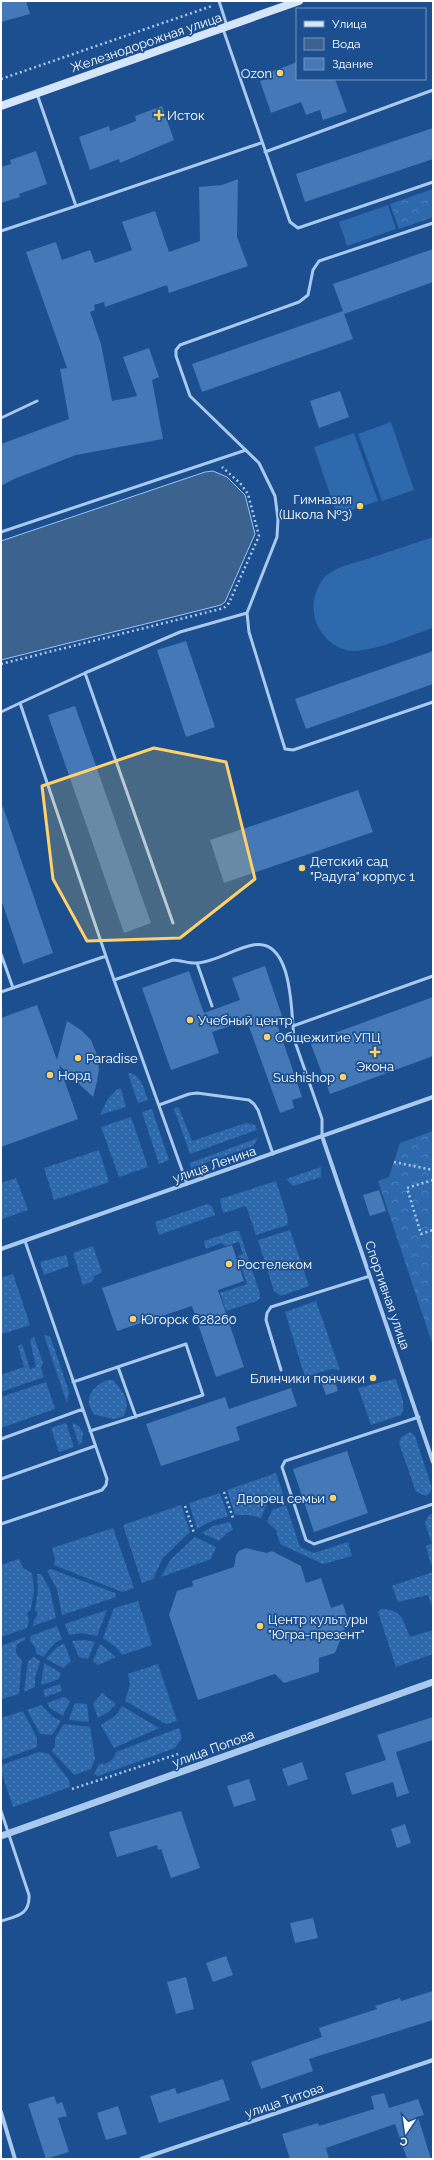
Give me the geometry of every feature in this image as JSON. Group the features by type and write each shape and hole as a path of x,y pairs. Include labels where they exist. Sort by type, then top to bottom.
{"main road":[{"name":"Железнодорожная улица","path":"1,106 300,1"}],"street":[{"name":"улица Ленина","path":"1,1249 433,1098"},
{"name":"Спортивная улица","path":"322,1136 419,1417 433,1462"},
{"name":"улица Попова","path":"5,1835 433,1682"},
{"name":"улица Титова","path":"141,2159 433,2060"},
{"path":"1,2112 15,2159"}],"lane":[{"path":"219,2 225,27 262,143 290,222 298,228 433,182"},
{"path":"265,152 433,90"},
{"path":"37,94 76,206"},
{"path":"1,231 262,143"},
{"path":"433,223 319,261 313,270 308,295 299,302 180,345 176,350 176,356 190,396 259,464 275,496 278,519 277,537 272,554 248,613 249,632 285,749 293,750 433,702"},
{"path":"1,418 37,401"},
{"path":"1,532 246,450"},
{"path":"1,712 85,673 180,632 248,613"},
{"path":"85,673 173,923"},
{"path":"20,703 114,980 187,1184"},
{"path":"114,980 173,960 197,963 254,945 272,948 278,953 290,986 294,1039 322,1119 322,1136"},
{"path":"1,954 13,988"},
{"path":"1,992 106,956"},
{"path":"197,963 212,1006"},
{"path":"293,1026 433,976"},
{"path":"159,1105 189,1094 197,1093 249,1100 258,1110 273,1154"},
{"path":"1,1524 102,1490 106,1485 106,1479 83,1409 25,1241"},
{"path":"281,1370 266,1320 267,1313 271,1307 370,1276"},
{"path":"73,1382 186,1344 203,1395 90,1432"},
{"path":"118,1367 136,1417"},
{"path":"1,1439 83,1409"},
{"path":"419,1417 285,1461 282,1468 306,1540 314,1544 433,1504"},
{"path":"1,1479 95,1446"},
{"path":"1,1811 5,1835 29,1895 30,1904 27,1910 20,1915 1,1921"}],"path":[{"path":"1,79 219,2"},
{"path":"1,664 224,608 229,604 259,536 248,494 244,488 215,461"},
{"path":"394,1162 433,1170"},
{"path":"433,1180 406,1188 421,1234 433,1230"},
{"path":"224,1492 233,1518"},
{"path":"185,1506 194,1533"},
{"path":"72,1789 178,1754"}],"highlighted area":[{"path":"154,748 226,762 255,879 180,938 87,941 53,879 42,786"}],"green space":[{"path":"433,189 433,217 399,229 390,204"},
{"path":"388,205 396,229 347,246 339,222"},
{"path":"391,422 414,490 382,501 358,434"},
{"path":"354,433 378,501 337,515 314,447"},
{"path":"433,537 433,628 384,645 364,650 354,651 340,648 327,639 318,627 315,620 314,603 320,583 327,575 346,565"},
{"path":"130,1073 140,1080 148,1100 138,1103 128,1074"},
{"path":"117,1089 121,1089 126,1107 100,1115 107,1100"},
{"path":"176,1107 179,1108 192,1141 246,1123 255,1125 257,1130 190,1154 174,1109"},
{"path":"152,1109 169,1160 159,1164 142,1112"},
{"path":"131,1117 148,1167 119,1177 101,1127"},
{"path":"433,1131 433,1346 378,1181 389,1177 400,1143"},
{"path":"258,1138 253,1146 191,1168 190,1163"},
{"path":"99,1150 109,1182 54,1200 44,1168"},
{"path":"321,1167 321,1177 293,1186 286,1179"},
{"path":"16,1178 28,1210 2,1219 1,1183"},
{"path":"276,1181 288,1219 287,1225 256,1235 246,1206 223,1213 220,1199"},
{"path":"207,1204 212,1206 215,1215 159,1235 155,1222"},
{"path":"290,1230 309,1286 281,1296 274,1291 258,1240"},
{"path":"234,1231 239,1231 260,1298 257,1301 226,1311 220,1293 247,1284 238,1256 243,1254 239,1242 226,1246 221,1243 206,1249 204,1241"},
{"path":"93,1246 102,1272 94,1276 93,1281 83,1285 73,1253"},
{"path":"66,1255 69,1266 44,1275 40,1262"},
{"path":"13,1274 30,1325 2,1334 1,1278"},
{"path":"316,1301 340,1370 331,1369 305,1377 285,1312"},
{"path":"44,1335 49,1336 51,1339 69,1392 67,1403"},
{"path":"34,1337 43,1363 41,1368 44,1377 1,1392 1,1375 24,1367 18,1346 22,1344 30,1369 36,1367 30,1340"},
{"path":"394,1379 396,1380 403,1402 403,1411 401,1415 371,1425 358,1388"},
{"path":"108,1380 113,1380 123,1392 127,1405 124,1416 114,1419 95,1415 89,1404 89,1399 94,1389 98,1385"},
{"path":"46,1382 55,1409 1,1428 1,1397"},
{"path":"66,1423 74,1447 59,1452 51,1428"},
{"path":"72,1423 79,1426 83,1433 82,1442 79,1445"},
{"path":"410,1432 415,1436 432,1488 430,1493 426,1496 416,1492 399,1443 401,1437"},
{"path":"276,1473 284,1497 267,1503 261,1518 249,1515 235,1515 227,1490"},
{"path":"220,1493 228,1516 209,1522 197,1529 189,1503"},
{"path":"181,1505 190,1532 163,1558 153,1579 142,1583 123,1525"},
{"path":"286,1505 300,1547 314,1553 348,1542 352,1556 323,1564 280,1544 276,1530 267,1522 272,1510"},
{"path":"433,1513 433,1564 431,1565 426,1546 432,1543 425,1524 428,1516"},
{"path":"230,1522 233,1530 227,1533 219,1541 202,1533 213,1526"},
{"path":"113,1528 134,1588 122,1592 54,1565 55,1559 52,1548"},
{"path":"195,1537 216,1547 211,1559 161,1577 171,1559"},
{"path":"19,1559 23,1568 32,1573 34,1590 31,1610 27,1613 29,1620 27,1628 1,1637 1,1565"},
{"path":"51,1569 115,1593 116,1597 62,1615 57,1589 47,1571"},
{"path":"433,1572 433,1609 428,1595 398,1602 392,1586"},
{"path":"37,1574 41,1574 50,1590 56,1618 33,1626 34,1620 38,1614 35,1610 38,1590"},
{"path":"138,1601 152,1645 122,1655 117,1648 103,1638 114,1608"},
{"path":"381,1609 394,1611 398,1614 403,1620 410,1637 433,1630 433,1654 396,1667 378,1612"},
{"path":"107,1610 97,1636 81,1633 69,1635 65,1624"},
{"path":"57,1626 62,1639 55,1643 43,1657 36,1653 35,1647 30,1641 31,1636"},
{"path":"25,1637 25,1640 17,1644 16,1649 17,1655 22,1660 19,1694 2,1699 1,1646"},
{"path":"85,1640 95,1642 88,1659 79,1657 72,1641"},
{"path":"64,1643 71,1661 63,1668 46,1659 56,1648"},
{"path":"100,1644 116,1657 98,1665 93,1661"},
{"path":"34,1657 40,1661 35,1678 35,1687 24,1692 28,1661"},
{"path":"44,1663 61,1673 59,1679 41,1685"},
{"path":"158,1664 177,1721 166,1724 125,1701 130,1684 128,1674"},
{"path":"60,1684 62,1691 45,1697 43,1690"},
{"path":"102,1693 116,1704 108,1712 98,1718 93,1704"},
{"path":"64,1697 70,1701 63,1716 50,1708 47,1703"},
{"path":"75,1703 87,1704 89,1722 69,1720"},
{"path":"41,1705 53,1717 61,1721 52,1735 40,1734 27,1710"},
{"path":"122,1706 159,1728 114,1748 101,1725 116,1715"},
{"path":"23,1711 37,1738 37,1747 1,1760 1,1718"},
{"path":"64,1724 90,1727 95,1759 91,1769 74,1775 52,1751 55,1746 55,1738"},
{"path":"179,1728 182,1738 175,1748 98,1776 94,1774 99,1764 110,1761 116,1752"},
{"path":"39,1752 49,1754 69,1780 70,1787 13,1807 1,1771 1,1765"}],"water":[{"path":"213,471 227,477 245,495 255,534 225,602 221,605 1,660 1,541 205,472"}],"building":[{"path":"1,1 26,1 30,14 1,22"},
{"path":"296,62 296,80 335,80 347,112 323,120 320,110 306,115 301,102 271,113 260,81 273,77 271,72"},
{"path":"162,106 174,140 120,163 119,159 90,170 79,137 109,126 110,131 136,121 135,116"},
{"path":"433,128 433,159 305,202 296,174"},
{"path":"36,151 47,184 19,194 20,197 1,203 1,167 11,164 10,160"},
{"path":"238,179 237,237 248,266 169,293 167,285 105,307 104,302 94,305 95,310 90,312 101,344 112,401 137,396 123,357 149,348 159,377 152,380 163,439 76,455 14,479 1,486 1,444 69,419 60,369 67,368 26,252 56,242 62,260 90,250 95,263 132,250 122,222 155,211 169,252 200,241 199,187 222,185"},
{"path":"433,249 433,282 344,314 333,284"},
{"path":"343,311 353,339 202,392 192,364"},
{"path":"340,391 349,417 319,428 310,401"},
{"path":"186,641 215,727 186,737 157,650"},
{"path":"433,651 433,684 306,729 295,699"},
{"path":"75,706 151,923 124,933 48,715"},
{"path":"358,790 373,832 224,883 210,840"},
{"path":"1,807 3,807 53,953 23,964 1,899"},
{"path":"265,966 282,1016 275,1018 302,1097 292,1100 294,1108 280,1113 247,1021 212,1032 219,1053 171,1070 142,988 189,971 204,1013 240,1000 232,978"},
{"path":"433,997 433,1056 330,1094 310,1042"},
{"name":"Норд","path":"37,1005 57,1060 67,1021 81,1030 91,1040 97,1055 99,1068 97,1082 93,1097 59,1065 78,1119 1,1147 1,1018"},
{"path":"379,1190 386,1211 370,1216 363,1195"},
{"name":"Югорск 628260","path":"232,1245 244,1281 218,1290 244,1367 216,1377 192,1306 117,1331 102,1288"},
{"path":"333,1374 338,1391 326,1395 320,1378"},
{"path":"291,1388 297,1406 236,1427 240,1440 161,1466 146,1424 225,1397 229,1409"},
{"name":"Дворец семьи","path":"347,1451 368,1513 314,1532 293,1469"},
{"name":"Центр культуры \"Югра-презент\"","path":"246,1548 267,1553 272,1551 301,1566 306,1583 321,1578 331,1608 343,1604 348,1621 335,1653 319,1658 319,1672 284,1683 275,1674 198,1700 169,1615 177,1591 193,1586 192,1581 234,1567 236,1555 239,1551"},
{"path":"433,1717 433,1740 396,1752 409,1793 397,1797 393,1782 352,1795 345,1773 386,1760 377,1735"},
{"path":"302,1762 308,1779 288,1786 282,1769"},
{"path":"249,1779 256,1800 234,1807 227,1786"},
{"path":"181,1811 200,1868 171,1878 161,1849 158,1850 157,1845 117,1857 109,1832"},
{"path":"405,1824 411,1843 397,1848 391,1829"},
{"path":"313,1918 318,1938 295,1943 290,1923"},
{"path":"226,1956 233,1975 213,1982 206,1963"},
{"path":"186,1977 194,2009 176,2014 167,1982"},
{"path":"433,1991 433,2020 309,2059 313,2071 261,2089 251,2062 322,2037 319,2028 377,2009 375,2006 400,1998 401,2001"},
{"path":"223,2079 230,2100 159,2123 150,2096 175,2088 177,2094"},
{"path":"384,2093 389,2108 418,2099 424,2115 418,2117 431,2159 407,2159 395,2124 326,2148 329,2159 290,2159 282,2134 318,2123 319,2126 374,2109 371,2096"},
{"path":"54,2096 57,2104 62,2102 67,2116 58,2118 69,2152 46,2159 28,2104"},
{"path":"118,2106 127,2134 106,2140 97,2113"}],"place":[{"name":"Ozon","path":"280,73"},
{"name":"Исток","path":"159,115"},
{"name":"Гимназия (Школа №3)","path":"360,506"},
{"name":"Детский сад \"Радуга\" корпус 1","path":"302,868"},
{"name":"Учебный центр","path":"190,1020"},
{"name":"Общежитие УПЦ","path":"267,1037"},
{"name":"Экона","path":"375,1052"},
{"name":"Paradise","path":"78,1058"},
{"name":"Норд","path":"50,1075"},
{"name":"Sushishop","path":"343,1077"},
{"name":"Ростелеком","path":"229,1264"},
{"name":"Югорск 628260","path":"133,1319"},
{"name":"Блинчики пончики","path":"373,1378"},
{"name":"Дворец семьи","path":"333,1498"},
{"name":"Центр культуры \"Югра-презент\"","path":"260,1626"}]}
